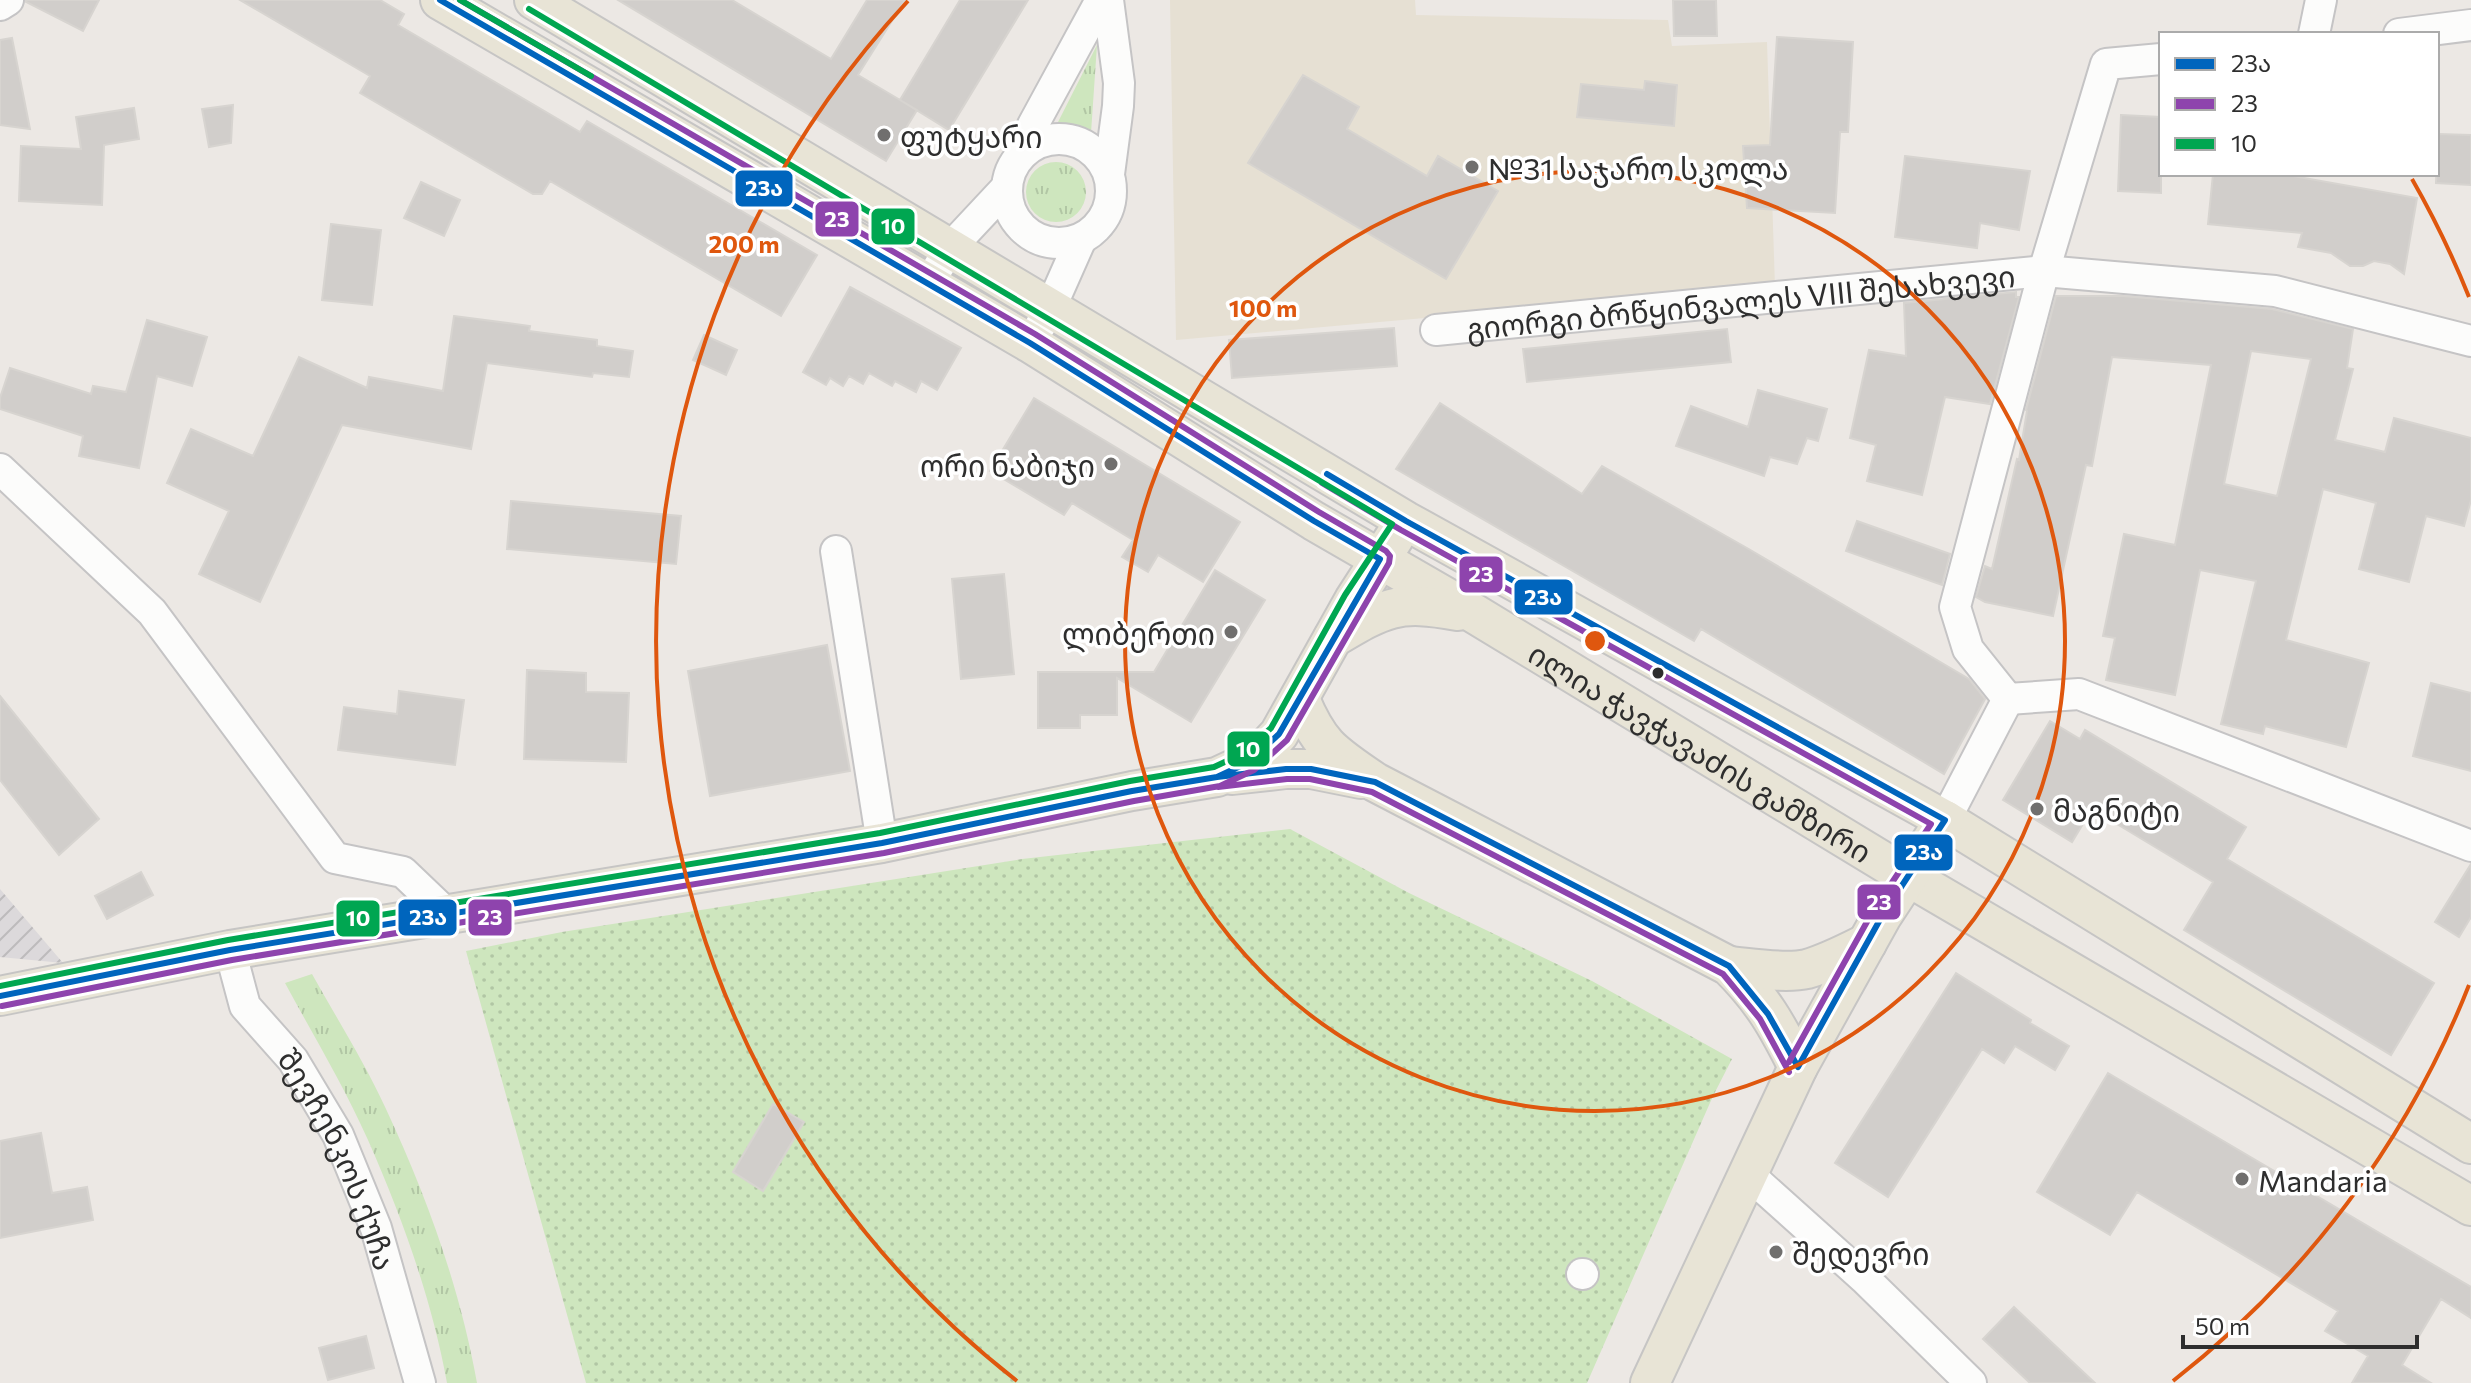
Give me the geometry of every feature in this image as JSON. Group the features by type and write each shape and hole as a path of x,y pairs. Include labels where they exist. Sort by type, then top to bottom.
{"main road":[{"name":"ილია ჭავჭავაძის გამზირი","path":"440,0 1030,343 1314,521 1475,614 1907,876 2471,1206"},
{"name":"ილია ჭავჭავაძის გამზირი","path":"534,0 1406,521 1945,820 2471,1144"},
{"path":"1217,777 1249,762 1279,734 1380,559 1406,521"},
{"path":"1333,638 1372,615 1399,606 1426,605 1475,614"},
{"path":"1300,699 1321,740 1338,757 1375,782 1729,966 1774,1018 1798,1067"},
{"path":"0,996 230,950 882,843 1132,791 1217,777 1311,769 1375,782"},
{"path":"1650,1383 1798,1067 1867,943 1945,820"},
{"path":"1729,966 1804,970 1867,943"}],"street":[{"path":"0,5 8,0"},
{"path":"1101,0 1033,125 1007,187 1010,209 1021,227 1039,239 1060,243 1081,239 1098,227 1108,209 1119,83 1108,0"},
{"path":"2314,32 2321,0"},
{"path":"2415,32 2471,25"},
{"path":"2008,699 1968,649 1955,607 2044,271 2106,64 2159,59"},
{"path":"1024,152 1055,139 1072,141 1094,153 1109,174"},
{"path":"928,284 950,248 1007,187"},
{"path":"1030,343 1050,309 1081,239"},
{"name":"გიორგი ბრწყინვალეს VIII შესახვევი","path":"1436,330 2044,271 2275,291 2471,341"},
{"path":"0,469 152,612 335,858 403,872 447,914"},
{"path":"836,551 882,843"},
{"path":"2008,699 2079,694 2471,846"},
{"path":"1945,820 2008,699"},
{"name":"შევჩენკოს ქუჩა","path":"230,950 245,1006 293,1060 338,1135 376,1228 420,1383"},
{"path":"1748,1174 1865,1279 1971,1383"}],"shaded area":[{"name":"№31 საჯარო სკოლა","path":"1170,0 1415,0 1416,15 1668,20 1672,46 1767,42 1775,287 1176,340"},
{"path":"0,889 63,963 0,957"}],"green space":[{"path":"1097,45 1091,133 1069,123 1057,124"},
{"path":"1056,162 1068,164 1077,171 1084,180 1084,204 1077,213 1068,220 1056,222 1044,220 1035,213 1028,204 1026,192 1028,180 1035,171 1044,164"},
{"path":"1290,829 1409,893 1592,981 1732,1059 1587,1383 586,1383 466,951 562,932 1022,859"},
{"path":"312,974 378,1092 415,1176 452,1278 477,1383 447,1383 415,1259 393,1199 349,1100 285,983"}],"building":[{"path":"26,0 99,0 83,31"},
{"path":"240,0 380,0 404,14 398,25 580,132 587,121 817,255 781,316 550,181 542,194 533,194 360,93 370,76"},
{"path":"618,0 732,0 831,59 867,0 905,0 858,75 917,110 886,161"},
{"path":"960,0 1028,0 949,130 900,100"},
{"path":"1673,0 1716,0 1717,36 1674,36"},
{"path":"1777,37 1853,42 1848,132 1840,132 1835,213 1747,208 1743,146 1770,145"},
{"path":"12,38 30,129 0,125 0,40"},
{"path":"1303,75 1359,107 1347,129 1427,176 1438,156 1498,191 1446,279 1248,163"},
{"path":"1645,81 1677,85 1674,126 1577,117 1581,84 1644,90"},
{"path":"233,105 231,143 209,147 202,109"},
{"path":"134,108 139,139 104,145 102,205 19,201 21,146 81,149 76,117"},
{"path":"2121,115 2159,117 2161,193 2118,191"},
{"path":"2439,134 2471,135 2471,185 2436,183 2436,176 2439,176"},
{"path":"1905,156 2030,171 2019,230 1980,223 1977,248 1895,237"},
{"path":"2213,176 2293,176 2417,198 2404,274 2390,264 2374,261 2363,266 2350,266 2331,253 2298,247 2302,233 2208,224"},
{"path":"421,182 460,200 444,236 404,218"},
{"path":"331,224 381,230 372,305 322,300"},
{"path":"850,287 961,348 937,390 921,381 916,392 895,381 892,386 869,373 863,384 849,376 843,386 830,378 826,385 803,372"},
{"path":"2016,292 2016,297 2019,297 1990,404 1945,397 1922,495 1867,481 1876,445 1850,438 1869,350 1906,356 1904,303"},
{"path":"2056,296 2123,296 2272,309 2353,329 2347,368 2353,369 2335,440 2385,452 2394,418 2471,438 2471,500 2464,526 2426,516 2409,582 2359,569 2376,503 2323,489 2286,640 2369,663 2346,747 2265,726 2263,734 2221,724 2256,581 2200,570 2175,695 2106,680 2115,638 2103,636 2124,534 2175,545 2211,365 2112,357 2092,466 2086,465 2053,616 1985,602 1976,597 1985,566 1992,569 2019,460 2026,410","holes":["2251,351 2311,359 2277,496 2224,484"]},
{"path":"454,316 530,326 529,331 597,340 597,346 633,351 629,377 593,373 592,377 487,363 471,449 342,425 260,602 199,574 229,511 167,483 191,429 253,456 299,357 367,388 369,377 443,391"},
{"path":"147,320 207,337 192,386 157,376 139,468 79,456 83,436 0,409 0,398 10,368 91,394 93,386 126,392"},
{"path":"1394,328 1397,366 1232,378 1229,340"},
{"path":"1727,329 1731,362 1527,382 1523,349"},
{"path":"704,335 737,350 726,375 693,360"},
{"path":"1758,390 1827,409 1818,441 1807,438 1797,464 1770,457 1764,476 1676,446 1691,406 1748,427"},
{"path":"1034,398 1240,522 1203,582 1158,555 1148,572 1122,557 1133,540 1072,503 1064,515 990,471"},
{"path":"1440,403 1582,494 1602,466 1969,679 1985,699 1944,774 1701,629 1694,641 1396,469"},
{"path":"511,501 681,516 676,564 507,549"},
{"path":"1857,521 1950,554 1942,585 1846,551"},
{"path":"1215,570 1265,600 1191,722 1117,678 1117,715 1080,715 1080,728 1038,728 1038,672 1154,672"},
{"path":"1004,574 1014,674 961,679 952,579"},
{"path":"827,645 850,771 710,796 688,671"},
{"path":"527,670 586,673 586,692 629,693 626,762 524,759"},
{"path":"2431,683 2471,693 2471,771 2413,756"},
{"path":"399,691 464,700 455,765 338,750 344,707 397,714"},
{"path":"0,696 99,819 59,855 0,780"},
{"path":"2050,721 2080,739 2085,730 2246,827 2227,859 2434,983 2391,1055 2184,930 2213,882 2092,809 2072,842 2003,800"},
{"path":"2471,864 2471,917 2459,937 2435,922"},
{"path":"141,872 153,895 107,919 95,896"},
{"path":"1956,973 2069,1046 2055,1070 2015,1046 2004,1063 1982,1049 1888,1197 1835,1163"},
{"path":"2108,1073 2471,1287 2471,1318 2441,1299 2402,1365 2431,1383 2352,1383 2368,1356 2325,1331 2338,1311 2137,1192 2110,1235 2037,1192"},
{"path":"773,1104 804,1122 763,1191 733,1172"},
{"path":"41,1133 52,1193 87,1187 93,1220 0,1238 0,1141"},
{"path":"2014,1307 2095,1383 2030,1383 1983,1339"},
{"path":"366,1336 374,1368 328,1380 319,1348"}],"transit line":[{"name":"23ა","path":"0,996 230,950 882,843 1132,791 1217,777 1249,762 1279,734 1380,559 1030,343 440,0"},
{"name":"23","path":"2,1006 232,960 884,853 1220,786 1254,770 1287,740 1389,563 1390,556 1386,551 1035,334 460,0"},
{"name":"10","path":"460,0 591,76"},
{"name":"10","path":"0,986 228,940 880,833 1130,781 1214,767 1244,753 1271,728 1345,595 1392,524 529,9"},
{"name":"23ა","path":"1327,474 1406,521 1945,820 1882,916 1798,1067"},
{"name":"23","path":"1322,483 1401,530 1931,824 1873,911 1789,1062"},
{"name":"23ა","path":"1217,777 1311,769 1375,782 1729,966 1768,1014 1798,1067"},
{"name":"23","path":"1218,787 1310,779 1372,792 1723,974 1760,1019 1789,1072"}],"place":[{"name":"ფუტყარი","path":"884,135"},
{"name":"№31 საჯარო სკოლა","path":"1472,167"},
{"name":"ორი ნაბიჯი","path":"1111,464"},
{"name":"ლიბერთი","path":"1231,632"},
{"name":"მაგნიტი","path":"2037,809"},
{"name":"Mandaria","path":"2242,1179"},
{"name":"შედევრი","path":"1776,1252"}]}
